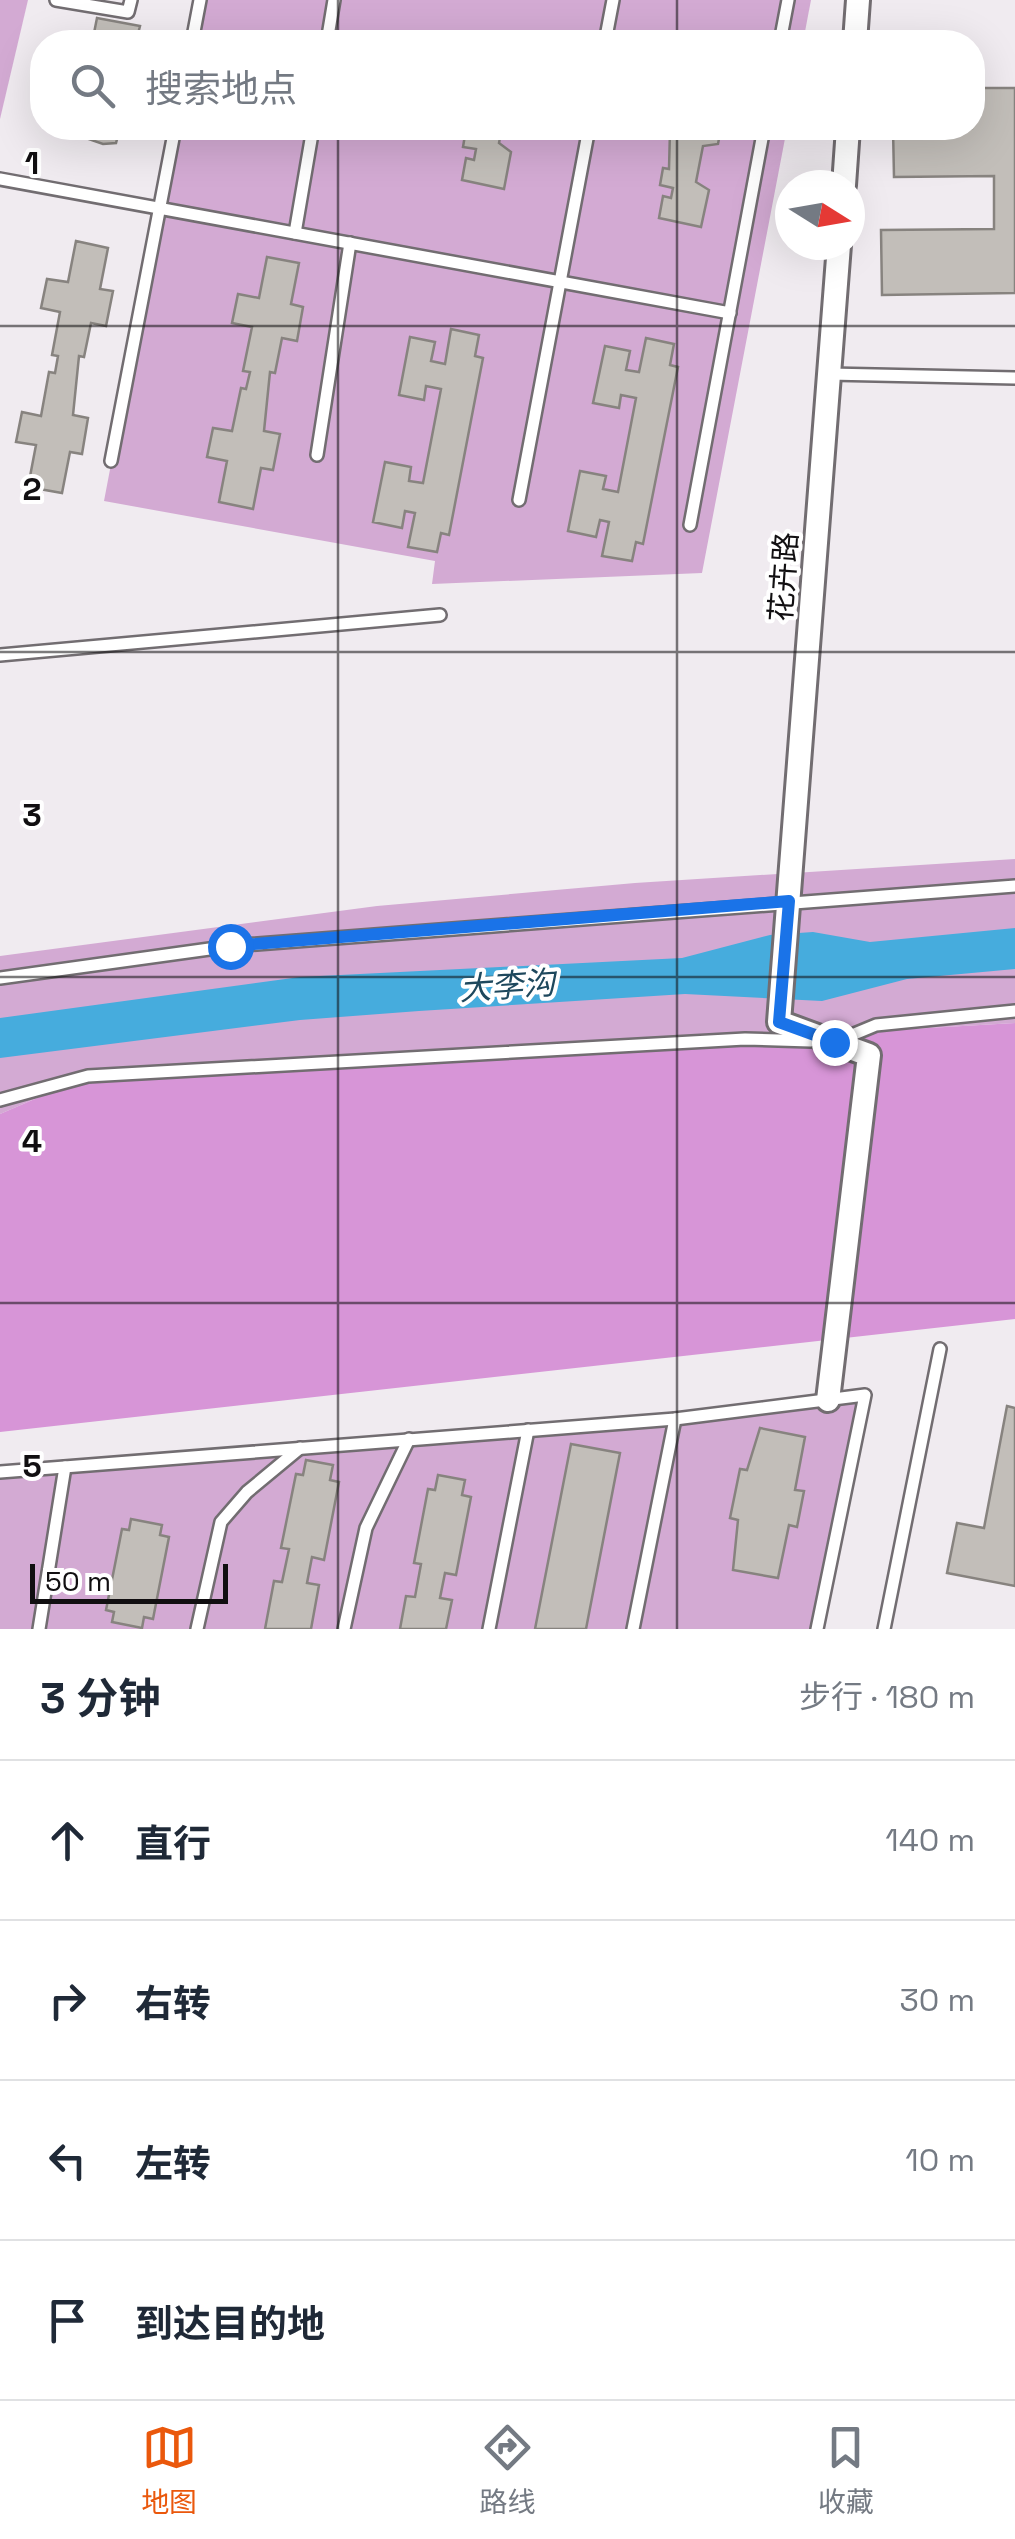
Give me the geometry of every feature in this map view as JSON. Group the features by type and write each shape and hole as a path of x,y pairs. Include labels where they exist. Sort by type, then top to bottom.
{"street":[{"path":"856,30 858,0"},
{"path":"845,170 847,140"},
{"name":"花卉路","path":"834,1042 779,1022 838,260"},
{"path":"828,1400 869,1056 834,1042"}],"lane":[{"path":"56,0 128,12 131,0"},
{"path":"194,30 200,0"},
{"path":"329,30 334,0"},
{"path":"607,30 612,0"},
{"path":"782,30 788,0"},
{"path":"112,461 172,140"},
{"path":"295,233 310,140"},
{"path":"519,500 587,140"},
{"path":"690,525 762,140"},
{"path":"0,179 730,313"},
{"path":"317,455 350,243"},
{"path":"830,374 1015,378"},
{"path":"0,655 440,615"},
{"path":"0,978 230,946 788,908 1015,886"},
{"path":"0,1100 88,1076 745,1038 834,1042 876,1025 1015,1011"},
{"path":"884,1629 940,1349"},
{"path":"0,1472 675,1419 865,1395 818,1629"},
{"path":"634,1629 675,1419"},
{"path":"490,1629 528,1430"},
{"path":"344,1629 366,1528 409,1440"},
{"path":"197,1629 221,1522 246,1492 300,1448"},
{"path":"39,1629 64,1467"}],"shaded area":[{"path":"0,0 28,0 0,119"},
{"path":"200,0 811,0 805,30 194,30"},
{"path":"173,140 785,140 779,170 775,170 775,191 702,573 432,584 435,561 104,501"},
{"path":"1015,859 1015,1023 88,1076 0,1114 0,956 377,906 635,883"},
{"path":"1015,1023 1015,1319 0,1432 0,1114 88,1076"},
{"path":"865,1395 817,1629 0,1629 0,1472 675,1419"}],"water":[{"name":"大李沟","path":"1015,928 1015,969 907,979 822,1001 685,994 419,1011 300,1020 0,1058 0,1018 300,977 682,958 770,935 813,932 870,942"}],"building":[{"path":"97,18 140,26 139,30 95,30"},
{"path":"985,88 1015,88 1015,293 882,295 881,230 994,229 994,176 894,177 893,140 985,140"},
{"path":"91,140 117,140 116,143"},
{"path":"464,140 500,140 511,152 504,189 462,180 466,158 474,160 476,149 463,147"},
{"path":"670,140 719,140 718,144 703,146 696,182 709,190 701,227 659,218 663,196 671,198 673,188 660,185 663,168 669,169"},
{"path":"76,241 108,248 100,289 113,291 106,326 91,323 84,357 79,356 73,415 88,418 82,454 70,452 62,493 28,487 36,445 16,442 22,412 41,416 49,372 55,373 58,356 52,355 60,312 41,308 47,279 68,282"},
{"path":"267,257 299,263 291,304 303,307 297,341 282,338 275,373 270,372 264,431 280,434 273,470 261,468 253,509 219,502 227,461 207,457 213,428 232,431 241,388 246,389 250,372 243,371 252,327 232,323 238,294 259,298"},
{"path":"451,329 479,335 475,356 483,358 449,535 441,533 437,552 408,547 415,513 405,511 402,528 373,522 385,462 411,467 409,481 423,483 441,389 426,386 424,400 399,395 410,337 435,342 431,361 445,364"},
{"path":"646,338 674,344 670,365 678,367 643,544 636,542 632,561 602,556 609,522 600,520 596,537 568,531 580,471 606,476 603,489 618,492 636,398 621,395 619,408 593,403 605,346 630,351 626,370 639,372"},
{"path":"1007,1406 1015,1408 1015,1586 947,1573 957,1523 984,1528"},
{"path":"760,1428 805,1437 795,1490 804,1491 797,1527 789,1525 778,1578 733,1570 738,1520 730,1518 740,1469 747,1470"},
{"path":"571,1444 620,1453 586,1629 535,1629"},
{"path":"306,1460 333,1465 330,1480 339,1482 324,1560 312,1557 307,1583 319,1585 311,1629 265,1629 274,1581 282,1582 289,1549 281,1548 296,1474 303,1475"},
{"path":"438,1475 465,1480 462,1495 471,1497 456,1575 445,1573 440,1598 452,1600 446,1629 400,1629 406,1596 415,1597 421,1564 414,1563 428,1489 435,1490"},
{"path":"131,1519 162,1525 160,1535 169,1537 153,1619 144,1617 142,1628 112,1622 114,1612 106,1610 122,1529 129,1530"}],"route":[{"path":"230,946 789,901 779,1022 834,1042"}]}
